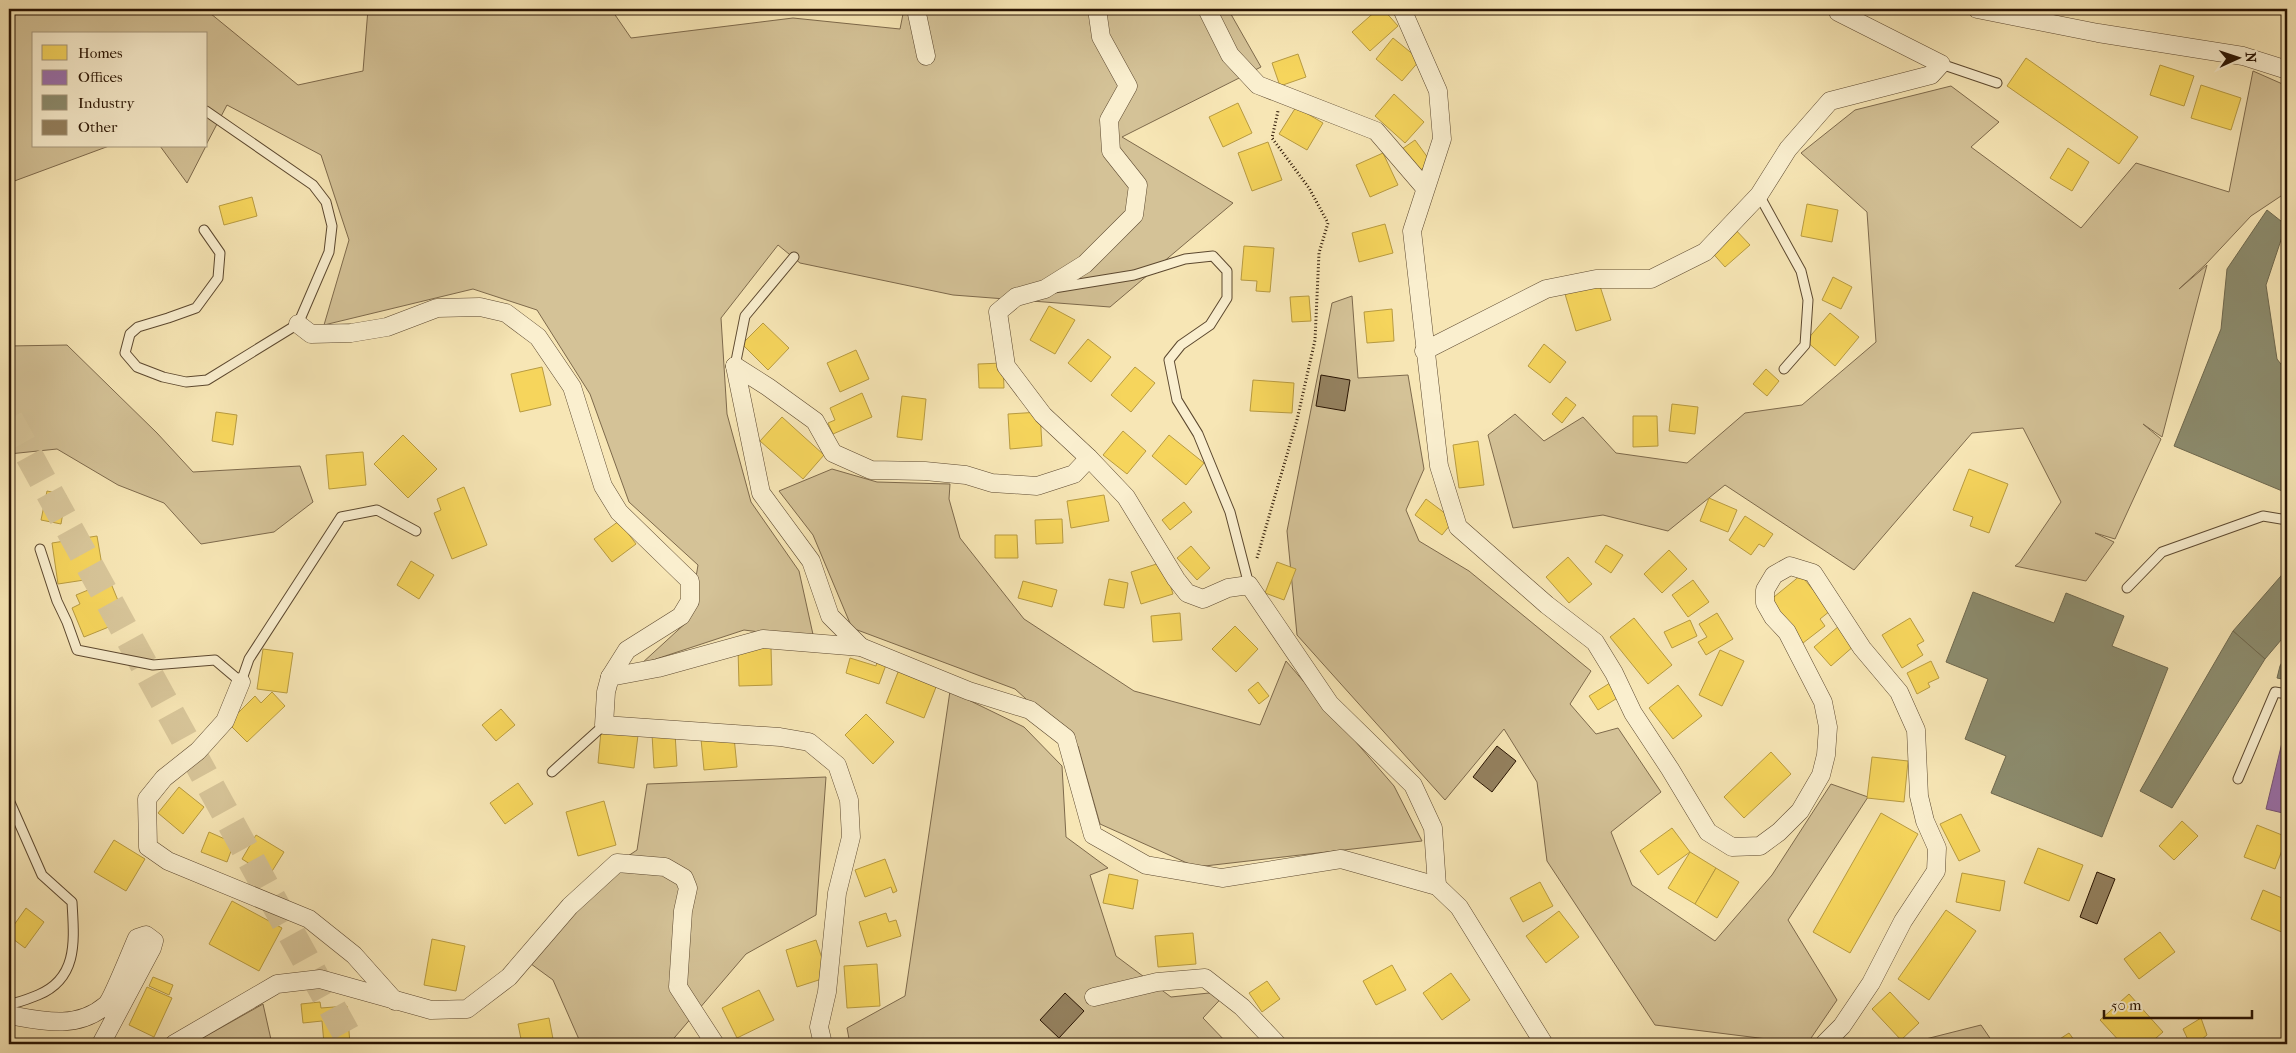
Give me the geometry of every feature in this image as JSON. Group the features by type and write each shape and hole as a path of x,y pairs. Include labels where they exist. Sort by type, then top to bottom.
{"street":[{"path":"916,9 926,56"},
{"path":"1097,9 1101,37 1128,86 1108,120 1111,151 1138,185 1134,215 1086,264 1045,289 1016,297 998,312 1006,366 1043,415 1089,458 1126,497 1176,580 1187,593 1203,599 1228,588 1249,585 1330,704 1413,785 1433,828 1437,886"},
{"path":"1207,9 1230,55 1258,85 1376,130 1425,188"},
{"path":"1402,9 1438,91 1442,139 1412,231 1424,351 1439,466 1458,527 1547,605 1595,642 1614,673 1633,713 1708,832 1732,847 1760,846 1800,811 1821,775 1826,755 1828,727 1823,702 1787,632 1773,617 1765,603 1765,590 1774,575 1790,566 1813,572 1862,648 1899,692 1916,730 1919,796 1925,821 1937,848 1936,871 1903,921 1870,983 1842,1026 1824,1044"},
{"path":"1424,351 1546,289 1596,279 1651,279 1705,252 1759,195 1788,149 1830,100 1931,75 1941,64 1838,12 1837,9"},
{"path":"1977,9 2098,33 2243,56 2287,70"},
{"path":"298,324 311,334 351,333 388,327 437,308 480,307 506,313 538,337 572,387 603,486 619,512 690,581 690,601 681,616 627,650 610,677 606,692 604,724 780,737 809,742 837,765 849,800 851,836 837,893 827,992 819,1027 823,1044"},
{"path":"735,366 815,421 833,453 871,470 966,475 992,484 1037,486 1074,474 1089,458"},
{"path":"735,366 761,493 811,561 830,616 861,647"},
{"path":"610,677 658,668 763,639 861,647 969,691 1030,710 1066,738 1093,835 1146,865 1222,878 1342,859 1437,886 1459,907 1544,1044"},
{"path":"241,682 225,721 198,751 164,778 147,799 148,847 168,862 309,918 354,955 396,1001"},
{"path":"174,1044 277,984 320,979 432,1010 467,1009 509,977 570,906 617,863 664,867 684,878 688,888 683,911 678,987 714,1044"},
{"path":"9,1015 61,1024 86,1016 107,1005 137,938 146,935 154,941 152,948 101,1044"},
{"path":"1094,997 1157,982 1204,978 1242,1007 1277,1044"}],"lane":[{"path":"1941,64 1998,83"},
{"path":"204,230 220,253 218,278 196,308 138,327 130,334 125,353 137,366 163,377 186,382 207,380 298,324 328,252 332,226 326,202 312,184 208,112"},
{"path":"1759,195 1801,271 1808,300 1804,345 1784,369"},
{"path":"1045,289 1134,275 1185,258 1213,256 1227,271 1227,298 1210,325 1181,345 1169,360 1178,400 1198,434 1230,512 1249,585"},
{"path":"735,366 745,316 794,257"},
{"path":"40,549 57,601 77,650 153,665 215,660 241,682 249,659 341,517 377,510 416,531"},
{"path":"2127,588 2162,552 2263,516 2287,520"},
{"path":"2238,779 2275,692 2287,694"},
{"path":"552,772 604,724"},
{"path":"9,800 42,875 72,902 74,931 71,962 59,983 42,993 18,1003 9,1004"}],"path":[{"path":"1249,585 1297,420 1315,340 1319,253 1328,223 1308,188 1272,138 1282,95"}],"shaded area":[{"path":"9,9 205,9 298,85 363,71 368,9 611,9 631,38 793,18 900,29 904,9 1228,9 1261,67 1122,137 1233,203 1110,307 953,295 800,263 778,245 721,318 727,414 751,502 799,571 814,639 744,630 641,664 689,620 698,565 629,502 590,394 537,310 473,289 324,325 349,240 321,155 227,105 208,141 208,32 32,32 32,148 104,148 9,183"},
{"path":"2253,71 2287,86 2287,192 2251,216 2206,264 2179,289 2207,265 2162,437 2143,424 2161,439 2115,539 2095,533 2114,542 2086,581 2015,566 2020,562 2061,502 2023,428 1972,433 1854,570 1725,485 1668,531 1603,515 1513,528 1488,435 1515,414 1544,441 1583,417 1616,453 1687,463 1745,413 1802,405 1876,342 1867,212 1801,153 1855,110 1951,86 1999,122 1971,147 2081,228 2136,163 2229,192"},
{"path":"161,148 205,148 187,183"},
{"path":"1352,296 1358,378 1408,375 1424,469 1406,510 1419,541 1469,571 1591,671 1570,704 1596,734 1618,728 1661,792 1611,832 1632,885 1715,941 1772,875 1831,784 1868,797 1788,920 1837,1000 1807,1044 1655,1025 1547,861 1537,782 1504,729 1445,800 1297,635 1287,531 1332,303"},
{"path":"67,345 157,433 193,472 300,466 313,502 274,532 201,544 164,503 118,485 57,449 9,454 9,346"},
{"path":"832,469 877,482 950,484 949,499 960,538 1024,619 1134,691 1260,725 1286,661 1394,786 1422,841 1196,867 1100,824 1078,746 1015,689 852,628 813,535 779,491"},
{"path":"950,691 1024,727 1062,766 1066,837 1108,868 1090,875 1116,956 1171,997 1228,991 1203,1018 1228,1044 850,1044 847,1028 905,996"},
{"path":"826,777 816,915 746,954 669,1044 581,1044 553,980 527,961 574,892 637,850 647,784"},
{"path":"263,1004 272,1044 192,1044"},
{"path":"1981,1025 1994,1044 1906,1044"}],"building: Homes":[{"path":"1378,9 1383,9 1398,26 1370,51 1352,32"},
{"path":"1393,38 1420,60 1402,81 1376,59"},
{"path":"1298,54 1306,77 1280,86 1272,63"},
{"path":"2026,58 2138,137 2119,164 2007,86"},
{"path":"2160,65 2194,76 2184,106 2150,95"},
{"path":"2201,85 2241,98 2231,130 2191,118"},
{"path":"1394,94 1424,122 1405,143 1375,116"},
{"path":"1238,103 1252,133 1223,147 1209,117"},
{"path":"1296,107 1323,123 1307,150 1279,134"},
{"path":"1415,140 1431,162 1418,172 1402,149"},
{"path":"1268,142 1282,180 1252,191 1238,153"},
{"path":"2068,148 2089,162 2072,191 2050,178"},
{"path":"1383,153 1398,185 1370,197 1356,165"},
{"path":"252,197 257,216 224,225 219,206"},
{"path":"1807,204 1838,210 1832,242 1801,236"},
{"path":"1385,224 1393,253 1359,262 1352,233"},
{"path":"1733,227 1750,245 1725,267 1709,249"},
{"path":"1244,246 1274,248 1270,292 1256,291 1257,281 1241,280"},
{"path":"1833,277 1852,287 1841,309 1822,300"},
{"path":"1599,283 1611,320 1576,331 1565,294"},
{"path":"1309,296 1311,321 1292,322 1290,297"},
{"path":"1049,306 1075,320 1055,354 1030,340"},
{"path":"1392,309 1394,341 1367,343 1364,312"},
{"path":"1830,313 1859,337 1835,366 1806,341"},
{"path":"763,323 789,348 768,370 742,344"},
{"path":"1088,339 1111,357 1091,382 1068,363"},
{"path":"1544,344 1566,362 1550,383 1528,366"},
{"path":"856,350 869,379 840,392 827,363"},
{"path":"1003,363 1004,388 979,388 978,364"},
{"path":"542,367 551,405 520,412 511,374"},
{"path":"1135,367 1155,383 1131,412 1111,395"},
{"path":"1766,369 1779,381 1767,396 1753,384"},
{"path":"1253,380 1294,383 1292,413 1250,411"},
{"path":"862,393 872,417 833,434 828,423 835,420 830,408"},
{"path":"902,396 926,399 922,440 897,437"},
{"path":"1566,397 1576,405 1562,423 1552,414"},
{"path":"1672,404 1698,407 1695,434 1669,431"},
{"path":"216,412 237,415 233,445 212,441"},
{"path":"1040,412 1042,446 1010,449 1008,414"},
{"path":"1633,416 1657,416 1658,446 1633,447"},
{"path":"782,417 824,455 803,479 760,441"},
{"path":"1123,431 1146,451 1127,474 1103,455"},
{"path":"403,435 437,469 408,498 374,464"},
{"path":"1169,435 1204,463 1186,485 1152,456"},
{"path":"1478,441 1484,485 1459,488 1453,445"},
{"path":"363,452 366,485 329,489 326,455"},
{"path":"1969,469 2008,484 1989,533 1970,526 1973,517 1953,510"},
{"path":"464,487 487,545 452,559 434,513 441,510 437,499"},
{"path":"47,491 66,495 61,524 41,520"},
{"path":"1104,495 1109,521 1071,528 1067,501"},
{"path":"1709,498 1737,510 1728,532 1700,521"},
{"path":"1426,499 1454,520 1442,535 1415,515"},
{"path":"1184,502 1192,512 1170,530 1162,520"},
{"path":"1745,516 1773,534 1764,547 1759,544 1751,555 1729,540"},
{"path":"1062,519 1063,543 1036,544 1035,520"},
{"path":"619,521 636,544 612,562 594,539"},
{"path":"995,535 1017,535 1018,558 995,558"},
{"path":"97,536 104,577 58,584 52,543"},
{"path":"1606,545 1623,555 1611,573 1595,562"},
{"path":"1191,546 1210,568 1197,580 1177,558"},
{"path":"1669,550 1687,569 1662,593 1644,574"},
{"path":"1568,557 1592,584 1569,603 1546,577"},
{"path":"411,561 434,575 419,599 397,585"},
{"path":"1163,562 1173,594 1141,604 1131,572"},
{"path":"1277,562 1296,569 1284,600 1265,593"},
{"path":"1801,575 1830,611 1820,619 1825,626 1803,643 1769,601"},
{"path":"1109,579 1128,583 1124,608 1104,605"},
{"path":"1693,580 1709,602 1688,617 1672,595"},
{"path":"110,581 126,620 84,637 72,608 80,604 76,595"},
{"path":"1023,581 1057,590 1052,607 1018,598"},
{"path":"1180,613 1182,640 1153,642 1151,616"},
{"path":"1717,613 1733,639 1706,655 1698,642 1707,637 1699,624"},
{"path":"1634,618 1672,665 1648,684 1610,637"},
{"path":"1910,618 1924,641 1917,645 1923,655 1902,668 1882,635"},
{"path":"1690,620 1697,636 1672,648 1664,632"},
{"path":"1235,626 1258,649 1236,672 1212,649"},
{"path":"1839,626 1855,645 1831,666 1814,647"},
{"path":"771,647 772,685 739,686 738,648"},
{"path":"263,649 293,653 287,693 257,689"},
{"path":"1720,650 1744,661 1722,706 1699,695"},
{"path":"850,658 876,666 877,662 886,665 879,684 846,673"},
{"path":"1931,661 1939,678 1928,683 1930,687 1917,694 1907,673"},
{"path":"900,667 938,682 924,718 886,703"},
{"path":"1258,682 1269,696 1259,704 1248,690"},
{"path":"1610,683 1619,697 1598,710 1589,696"},
{"path":"1678,685 1702,716 1673,739 1649,708"},
{"path":"272,692 285,706 247,742 228,723 255,696 261,703"},
{"path":"501,709 515,725 496,741 482,725"},
{"path":"866,714 894,742 873,764 845,735"},
{"path":"601,731 638,735 634,768 598,763"},
{"path":"675,733 677,766 654,768 652,734"},
{"path":"734,737 737,767 704,770 701,739"},
{"path":"1771,752 1791,774 1744,818 1724,797"},
{"path":"1872,757 1908,761 1904,802 1867,798"},
{"path":"518,783 533,804 505,824 490,803"},
{"path":"179,787 204,807 183,834 158,813"},
{"path":"604,801 616,845 578,856 566,812"},
{"path":"1881,813 1918,834 1850,953 1813,932"},
{"path":"1961,814 1980,851 1959,861 1940,824"},
{"path":"2182,821 2198,836 2174,860 2159,846"},
{"path":"2257,825 2287,837 2275,869 2244,857"},
{"path":"1672,828 1690,852 1658,875 1640,851"},
{"path":"209,832 234,843 227,862 201,852"},
{"path":"256,835 284,852 269,876 242,859"},
{"path":"114,840 145,859 126,891 94,872"},
{"path":"2038,848 2083,865 2069,901 2024,883"},
{"path":"1690,852 1716,868 1695,904 1668,888"},
{"path":"885,859 897,891 893,893 891,887 865,897 855,870"},
{"path":"1716,868 1739,882 1717,918 1695,904"},
{"path":"1962,873 2005,881 2000,911 1956,902"},
{"path":"1109,874 1138,880 1133,909 1103,903"},
{"path":"1540,882 1553,906 1523,922 1510,898"},
{"path":"2263,890 2287,900 2287,924 2284,933 2251,919"},
{"path":"232,901 282,928 259,971 209,944"},
{"path":"26,908 44,922 25,948 9,936 9,932"},
{"path":"1946,910 1976,931 1929,1000 1898,979"},
{"path":"1559,911 1579,937 1546,963 1526,936"},
{"path":"886,913 889,922 896,920 901,936 867,947 859,922"},
{"path":"2160,932 2175,952 2139,979 2124,959"},
{"path":"1193,933 1196,964 1158,967 1155,936"},
{"path":"432,939 465,946 456,991 424,985"},
{"path":"816,940 828,977 797,987 786,950"},
{"path":"877,964 880,1006 847,1008 844,966"},
{"path":"1392,965 1406,990 1376,1005 1363,981"},
{"path":"1451,973 1470,1000 1442,1020 1423,993"},
{"path":"153,977 173,985 169,995 149,986"},
{"path":"1267,981 1280,999 1262,1012 1249,993"},
{"path":"147,987 172,998 154,1037 129,1025"},
{"path":"759,990 774,1020 737,1038 722,1008"},
{"path":"1890,992 1919,1023 1901,1040 1872,1009"},
{"path":"2129,994 2163,1032 2149,1044 2122,1044 2100,1020"},
{"path":"320,1002 321,1008 347,1006 350,1044 324,1044 322,1021 303,1023 301,1004"},
{"path":"549,1018 554,1044 522,1044 518,1024"},
{"path":"2201,1018 2207,1035 2196,1044 2190,1044 2183,1029"},
{"path":"2069,1033 2077,1044 2052,1044"}],"building: Offices":[{"path":"2287,722 2287,814 2266,809"}],"building: Industry":[{"path":"2267,210 2286,225 2266,285 2277,359 2287,372 2287,493 2174,446 2221,329 2227,269"},
{"path":"2287,569 2287,633 2265,659 2233,631"},
{"path":"1973,592 2054,623 2066,593 2124,616 2112,646 2168,668 2102,837 1991,793 2006,756 1965,739 1988,679 1946,662"},
{"path":"2233,631 2265,659 2172,808 2140,791"},
{"path":"2287,653 2287,680 2277,678 2280,666"}],"building: Other":[{"path":"1772,9 1800,9 1800,10 1772,12"},
{"path":"1321,375 1350,380 1345,411 1316,406"},
{"path":"1497,746 1516,761 1492,792 1473,777"},
{"path":"2097,872 2115,879 2097,924 2080,917"},
{"path":"1065,993 1084,1011 1059,1038 1040,1020"}],"tunnel":[{"path":"9,419 352,1044"}]}
